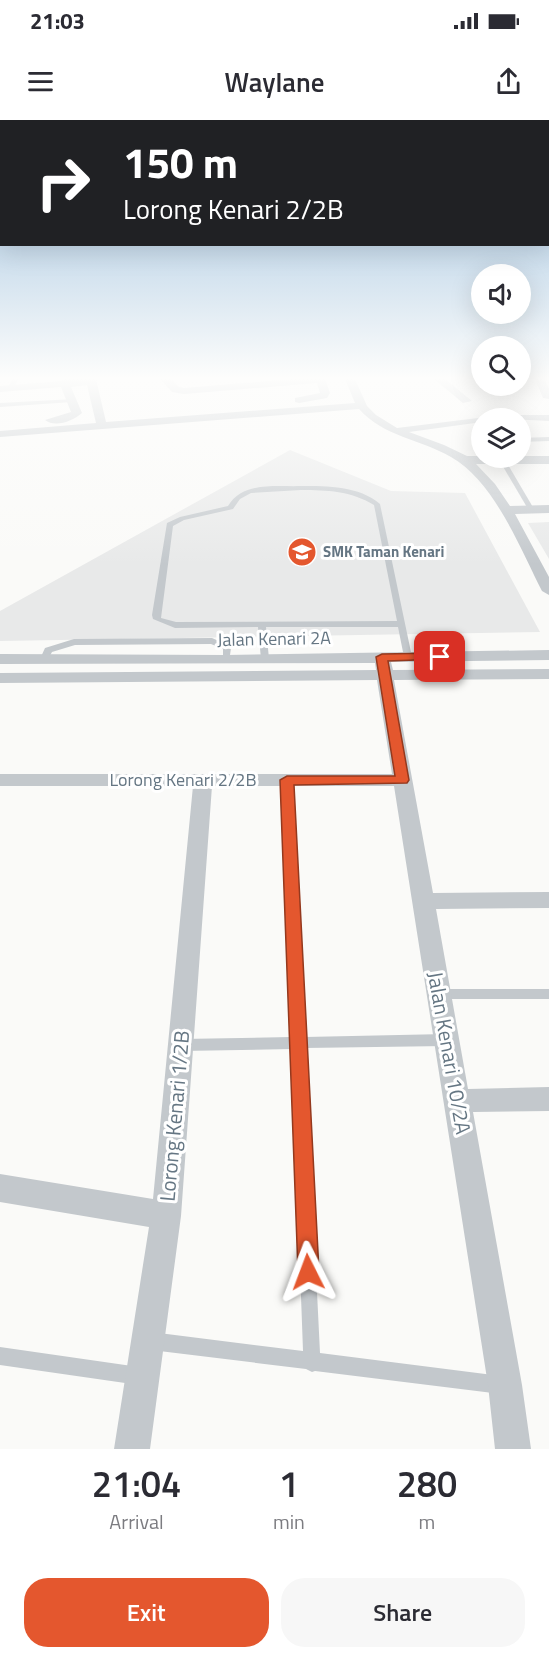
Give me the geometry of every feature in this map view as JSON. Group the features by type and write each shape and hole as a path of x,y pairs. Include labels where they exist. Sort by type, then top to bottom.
{"street":[{"path":"429,441 464,460 475,470 505,510 549,591"},
{"path":"464,460 471,460"},
{"path":"531,460 549,460"},
{"path":"505,510 549,509"},
{"name":"Jalan Kenari 2A","path":"0,678 383,666 408,657 549,655"},
{"name":"Jalan Kenari 2A","path":"0,659 265,659 549,674"},
{"name":"Jalan Kenari 10/2A","path":"383,666 505,1385 513,1449"},
{"name":"Lorong Kenari 2/2B","path":"0,780 403,780"},
{"name":"Lorong Kenari 1/2B","path":"132,1449 166,1216 203,780"},
{"path":"423,901 549,900"},
{"path":"457,1101 549,1099"},
{"path":"0,1188 166,1216"}],"lane":[{"path":"507,468 531,509"},
{"path":"401,624 175,625 157,619 170,525 182,518 231,508 237,497 245,491 331,489 360,494 377,504 408,657"},
{"path":"262,625 265,659"},
{"path":"287,780 312,1363"},
{"path":"439,994 549,994"},
{"path":"181,1044 446,1040"},
{"path":"148,1341 505,1385"},
{"path":"0,1356 142,1376"}],"shaded area":[{"name":"SMK Taman Kenari","path":"290,450 391,491 465,493 540,632 0,641 0,611"},
{"path":"549,522 549,559 528,523"}],"place":[{"name":"SMK Taman Kenari","path":"302,552"}],"route":[{"path":"308,1272 287,780 403,780 382,657 440,657"}]}
